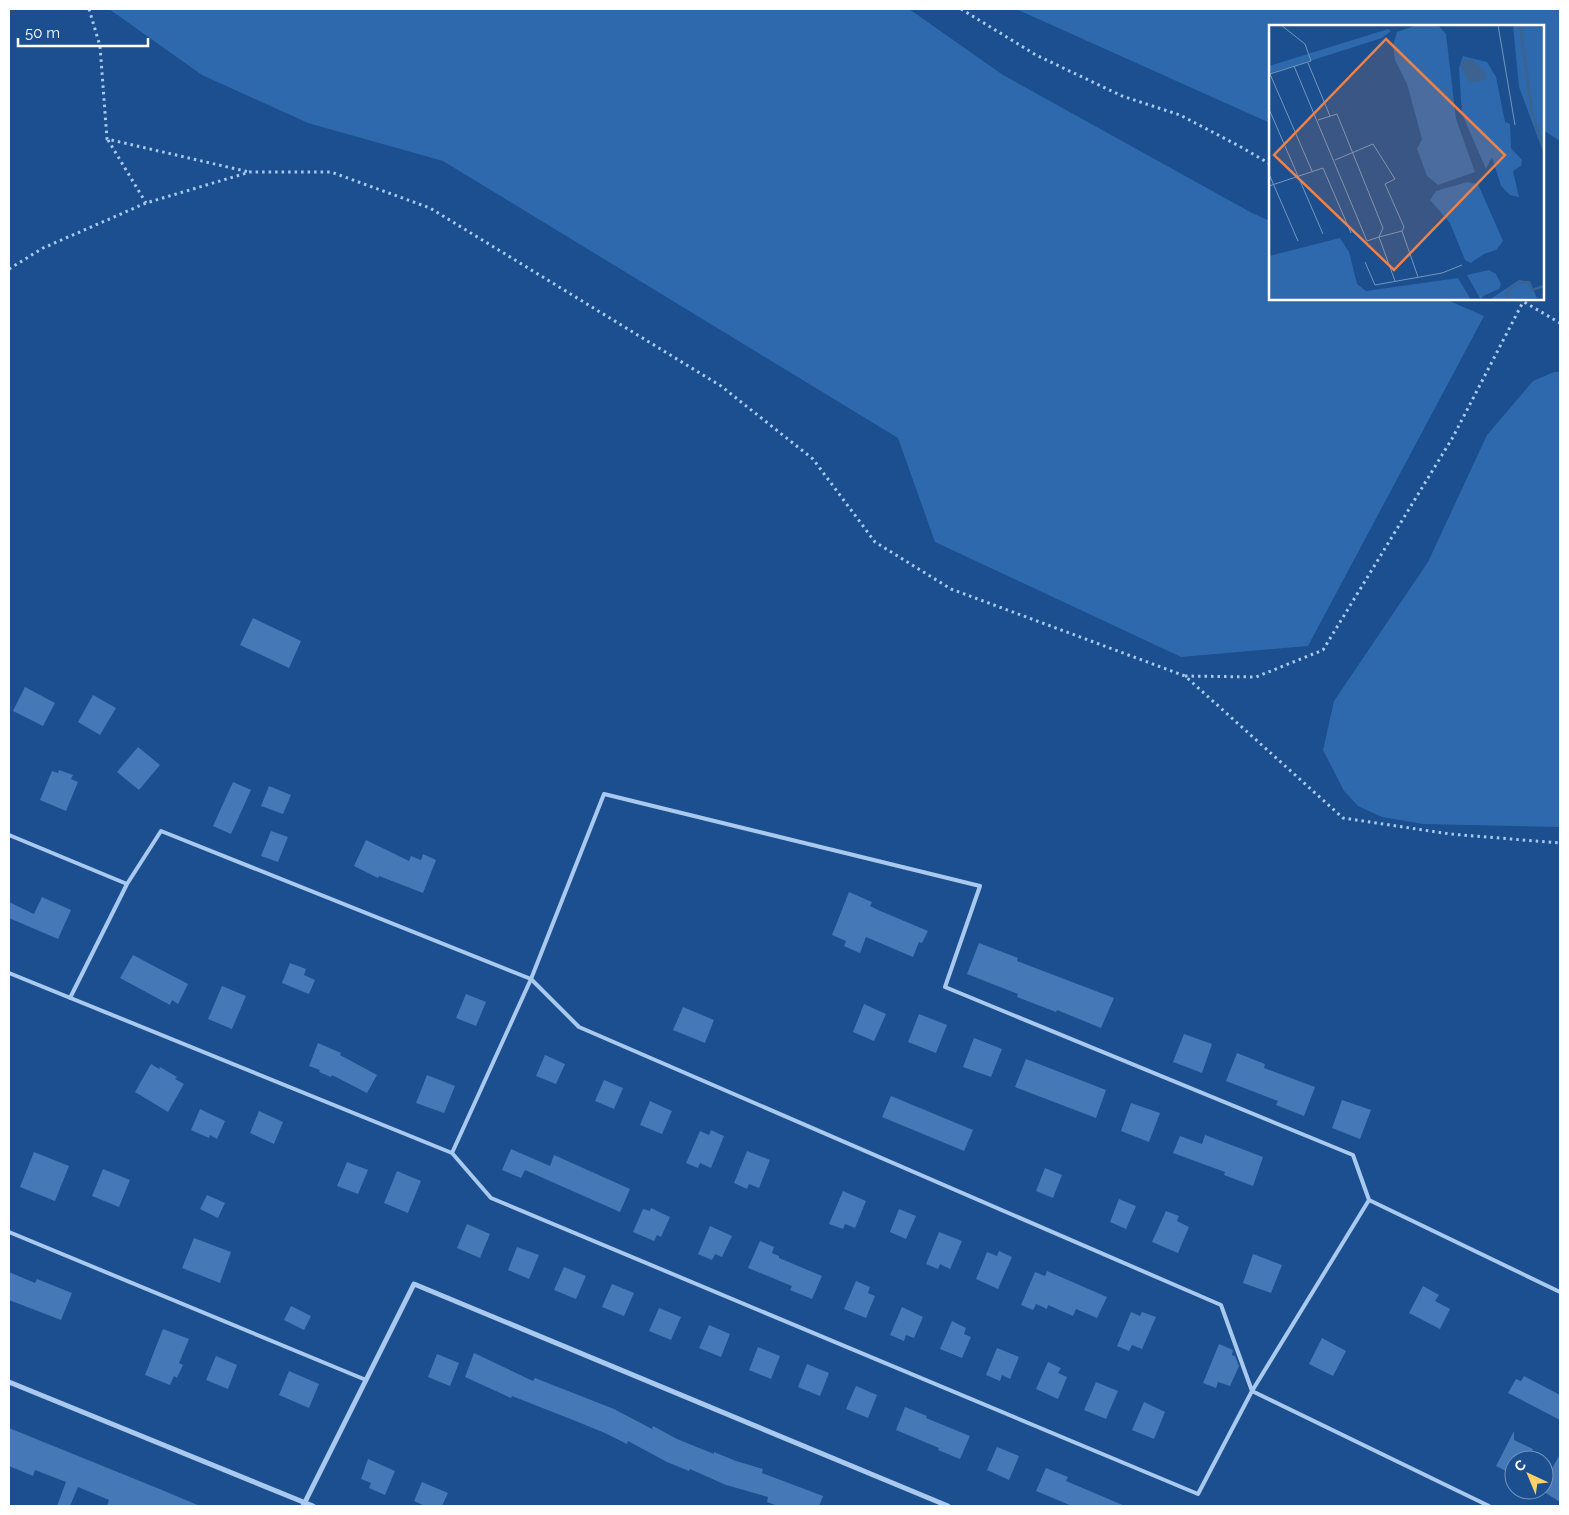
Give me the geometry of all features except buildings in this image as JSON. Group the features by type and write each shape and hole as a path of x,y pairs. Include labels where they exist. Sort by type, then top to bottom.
{"street":[{"path":"304,1505 414,1284 948,1506"},
{"path":"9,1382 304,1505 313,1506"}],"lane":[{"path":"452,1153 531,979 604,794 980,886 945,987 1353,1155 1369,1200 1560,1292"},
{"path":"70,998 127,884 161,831 531,979 579,1027 1221,1305 1252,1391 1489,1506"},
{"path":"9,835 127,884"},
{"path":"9,973 452,1153 491,1198 1198,1494 1252,1391 1369,1200"},
{"path":"9,1232 366,1380"}],"path":[{"path":"89,9 100,46 108,139 146,203"},
{"path":"961,9 1036,55 1122,96 1180,115 1241,146 1269,163"},
{"path":"108,139 250,172 331,172 430,208 721,386 813,459 875,542 951,589 1185,676 1256,677 1323,650 1453,437 1523,302"},
{"path":"9,269 43,248 146,203 250,172"},
{"path":"1520,300 1560,323"},
{"path":"1185,676 1343,818 1450,834 1560,843"}],"shaded area":[{"path":"109,9 909,9 1003,75 1252,213 1269,221 1269,300 1447,300 1484,316 1308,646 1181,657 935,542 898,438 443,161 308,123 202,75"},
{"path":"1016,9 1560,9 1560,141 1544,131 1544,25 1269,25 1269,123"},
{"path":"1554,372 1560,372 1560,827 1423,824 1382,817 1358,806 1344,791 1323,750 1334,701 1428,562 1487,435 1533,381"}]}
